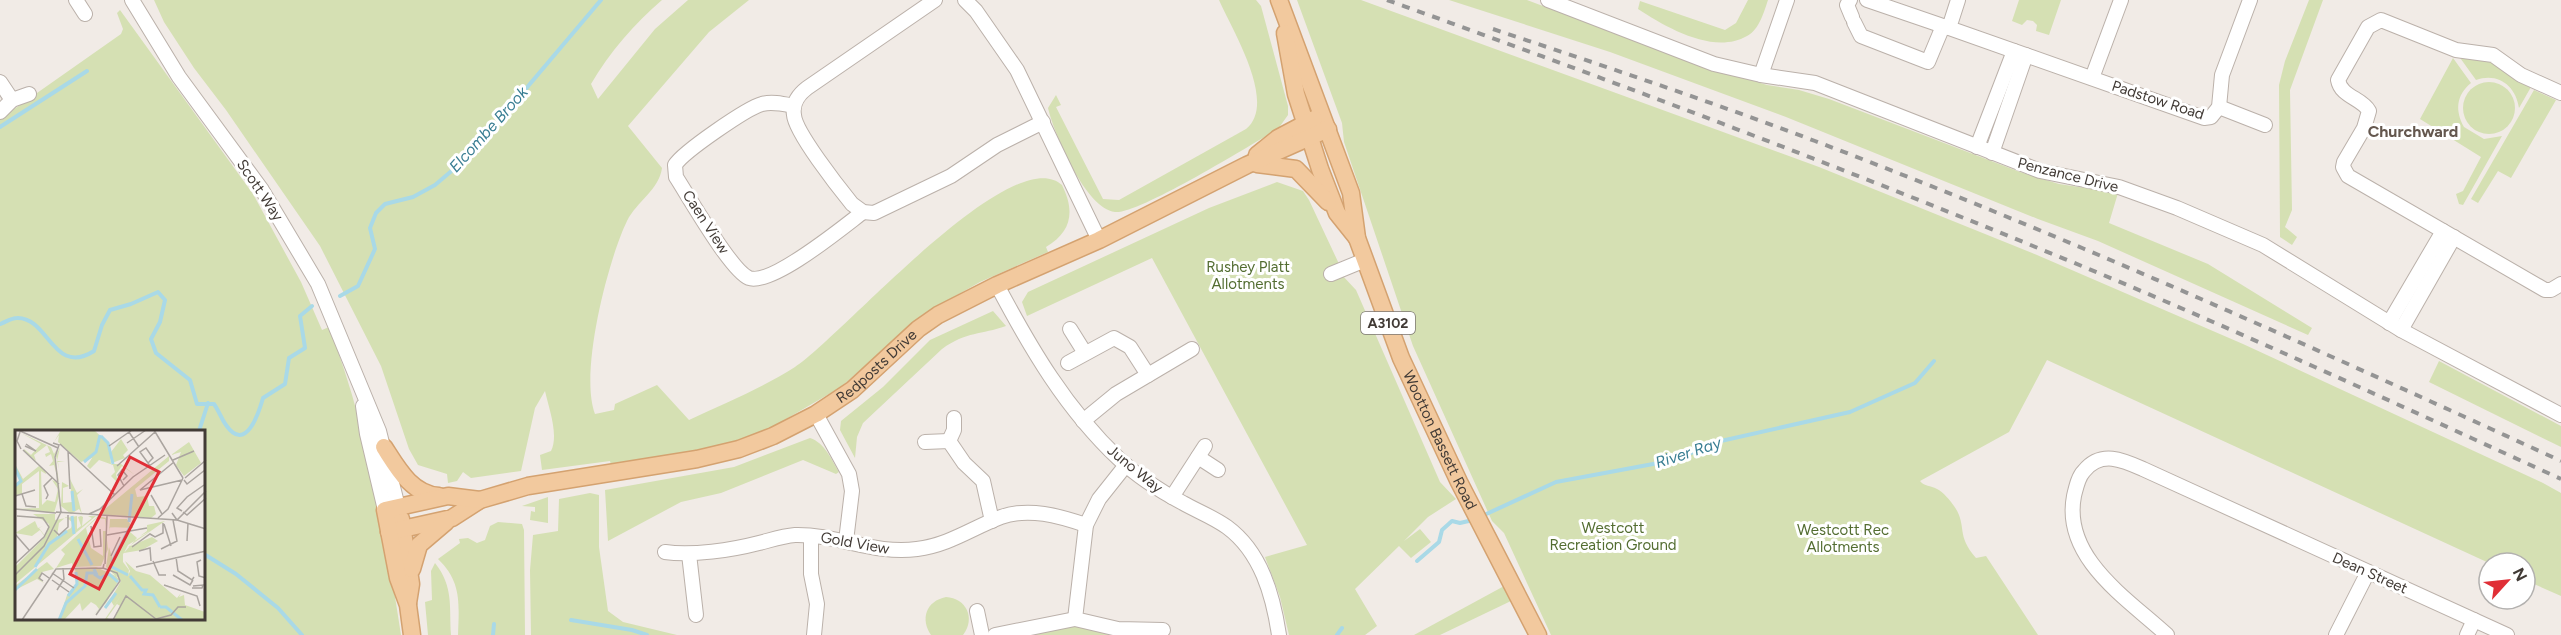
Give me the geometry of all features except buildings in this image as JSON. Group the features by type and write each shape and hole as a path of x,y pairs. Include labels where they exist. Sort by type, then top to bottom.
{"main road":[{"name":"Wootton Bassett Road","path":"1281,6 1351,193 1357,238 1401,358 1469,500 1538,635"},
{"name":"Wootton Bassett Road","path":"1281,6 1293,80 1308,131 1336,213 1357,238"},
{"name":"Redposts Drive","path":"396,530 452,518 480,500 552,482 725,453 773,436 816,414 864,380 924,324 997,285 1099,240 1248,165 1325,122"},
{"path":"1248,165 1277,165 1296,169 1308,178 1336,213"},
{"path":"384,447 413,486 429,495 448,496"},
{"name":"Redposts Drive","path":"392,508 448,496 480,500"},
{"path":"392,508 396,530 398,578 408,606 412,635"},
{"path":"408,606 411,575 419,545 452,518"},
{"path":"396,530 411,575"}],"street":[{"path":"76,0 85,14"},
{"name":"Scott Way","path":"132,0 179,77 248,169 300,251 332,315 384,447 392,508"},
{"path":"863,212 852,204 799,129 795,122 794,106 800,94 807,88 935,0"},
{"path":"965,0 1010,58 1099,240"},
{"name":"Penzance Drive","path":"1548,0 1714,64 1827,87 2040,171 2130,190 2237,233 2263,245 2395,326 2561,415"},
{"path":"1761,75 1786,0"},
{"path":"1850,0 1847,5 1861,36 1928,62 1958,0"},
{"name":"Padstow Road","path":"1867,0 2204,118 2211,117 2219,107 2222,75 2250,0"},
{"name":"Padstow Road","path":"2092,78 2121,0"},
{"path":"2561,93 2521,75 2493,55 2456,50 2384,21 2370,25 2338,80 2343,91 2366,106 2369,111 2364,128 2344,162 2344,169 2351,178 2545,290 2554,289 2561,284"},
{"path":"1977,147 2020,53"},
{"path":"1992,153 2020,53"},
{"path":"0,82 12,100"},
{"path":"0,112 12,100 29,93"},
{"name":"Caen View","path":"794,106 769,102 754,107 689,151 675,165 676,177 729,258 744,275 758,279 765,278 783,268 863,212 874,213 935,184 997,145 1042,122"},
{"name":"Padstow Road","path":"2219,107 2265,125"},
{"path":"2395,326 2449,234"},
{"path":"1331,274 1365,260"},
{"name":"Juno Way","path":"997,285 1038,361 1083,421 1126,465 1172,497 1225,525 1250,550 1265,580 1279,635"},
{"path":"1070,329 1085,353"},
{"path":"1068,363 1109,339 1120,340 1130,347 1148,375"},
{"path":"1083,421 1107,400 1192,349"},
{"name":"Scott Way","path":"362,394 367,434 392,508"},
{"path":"816,414 849,474 852,491 846,540"},
{"path":"949,441 954,430 954,418"},
{"path":"925,442 949,441"},
{"path":"949,441 964,463 983,481 992,521"},
{"path":"1172,497 1201,451 1218,470"},
{"name":"Dean Street","path":"2167,635 2085,555 2077,538 2073,515 2074,496 2080,476 2095,461 2115,458 2508,635"},
{"path":"1075,619 1086,525 1099,499 1126,465"},
{"name":"Gold View","path":"665,552 689,554 753,545 791,535 846,540 877,549 918,549 950,542 992,521 1012,514 1053,515 1086,525"},
{"path":"811,536 811,574 817,604 814,635"},
{"path":"689,554 691,611"},
{"path":"2336,635 2368,572"},
{"path":"977,611 982,635"},
{"path":"995,635 1075,619 1118,629 1163,630"},
{"path":"2467,635 2474,620"}],"green space":[{"path":"154,0 662,0 623,39 598,72 591,84 598,99 655,29 688,0 749,0 709,32 628,126 662,168 657,183 627,221 604,288 593,345 591,372 591,396 595,414 614,410 615,404 657,385 689,420 770,382 795,367 817,349 926,248 967,215 1005,190 1038,178 1062,185 1069,204 1069,220 1061,235 1046,247 1048,252 980,282 922,315 841,387 769,429 724,445 611,465 610,461 542,470 540,455 551,451 554,437 545,391 535,408 521,471 471,478 463,472 457,481 448,483 447,474 418,465 409,449 381,366 320,246 226,110 194,68 164,22"},
{"path":"1219,0 1256,0 1261,6 1288,106 1288,115 1278,129 1170,191 1128,210 1115,212 1104,208 1093,198 1073,169 1057,135 1048,108 1056,95 1061,105 1056,107 1103,199 1119,200 1246,129 1255,117 1257,102 1255,85 1242,47"},
{"path":"1297,0 1361,0 1819,167 2037,255 2243,344 2561,493 2561,596 2537,585 2537,551 2477,551 2477,557 2047,360 2009,432 1920,481 1946,496 1958,513 1970,550 1976,558 1986,556 2038,635 1551,635 1504,533 1492,521 1413,346 1344,142 1342,123"},
{"path":"1449,0 1527,0 1688,61 1767,85 1799,90 1829,99 2020,172 2059,184 2118,193 2109,223 2208,264 2312,328 2308,335 2098,241 1786,117 1610,52"},
{"path":"1748,0 1768,0 1758,25 1747,36 1734,41 1706,41 1691,37 1638,9 1640,1 1725,30 1736,23"},
{"path":"2019,0 2061,0 2049,35 2036,31 2037,25 2033,21 2027,20 2022,25 2012,21"},
{"path":"2309,0 2323,0 2290,90 2292,210 2285,227 2297,237 2292,245 2280,237 2279,85 2285,61"},
{"path":"120,10 253,194 301,282 322,330 329,327 364,440 381,518 401,635 0,635 0,119 121,34 123,29 117,13"},
{"path":"2458,55 2488,57 2531,87 2519,108 2510,87 2492,78 2476,80"},
{"path":"2453,58 2471,83 2462,93 2458,104 2459,115 2464,127 2484,139 2502,136 2463,205 2459,204 2456,194 2463,191 2481,157 2420,119"},
{"path":"2489,82 2503,86 2511,94 2515,108 2511,122 2503,130 2489,134 2475,130 2467,122 2463,108 2467,94 2475,86"},
{"path":"2534,90 2556,100 2511,178 2498,171 2478,203 2471,199"},
{"name":"Rushey Platt Allotments","path":"1277,182 1303,191 1309,200 1340,266 1341,274 1356,290 1440,482 1456,499 1428,517 1404,541 1420,529 1431,542 1411,558 1399,546 1355,589 1377,626 1365,635 1289,635 1280,597 1265,557 1307,545 1152,258 1027,316 1022,302 1028,292 1209,208"},
{"path":"993,311 1006,326 967,336 942,349 863,423 857,437 855,458 840,430 841,421 883,387 930,340"},
{"path":"2439,361 2561,426 2561,447 2429,382"},
{"path":"810,438 824,448 839,472 836,474 803,460 721,493 681,502 608,541 605,490 734,467"},
{"path":"590,493 599,495 599,547 608,611 623,622 677,635 531,635 530,570 533,535 558,531 559,499"},
{"path":"548,497 548,523 530,520 531,511 535,512 535,507 522,506"},
{"path":"498,522 522,524 524,530 525,635 458,635 458,603 455,585 438,559 460,543 459,539 468,538 477,543 485,540 490,526"},
{"path":"435,563 448,589 451,635 428,635 425,602 432,600 431,571"},
{"path":"1506,585 1511,601 1440,635 1414,635"},
{"path":"946,597 959,601 967,610 969,622 963,635 931,635 928,629 927,612 934,602"},
{"path":"1081,627 1114,635 1029,635"}],"waterway":[{"name":"Elcombe Brook","path":"340,296 358,286 375,249 370,228 376,213 385,204 413,197 435,185 468,157 601,0"},
{"path":"0,127 87,71"},
{"name":"Elcombe Brook","path":"0,324 15,318 28,320 37,326 60,352 69,357 80,357 94,351 102,325 110,310 158,292 165,300 160,322 151,339 156,353 190,380 197,404 214,404 226,425 233,433 240,435 245,433 255,420 263,398 285,384 289,358 305,348 300,316 312,306"},
{"name":"River Ray","path":"1482,516 1556,482 1664,462 1687,455 1712,443 1850,412 1915,383 1934,361"},
{"path":"199,430 208,403"},
{"name":"River Ray","path":"1417,561 1439,542 1442,530 1452,521 1460,523 1473,520"},
{"path":"206,555 236,574 278,608 302,635"},
{"name":"River Ray","path":"571,620 632,630 647,635"},
{"name":"River Ray","path":"493,635 494,624"},
{"name":"River Ray","path":"1337,635 1342,628"}],"railway":[{"path":"1387,0 1746,132 2101,274 2561,479"},
{"path":"1493,29 1775,126 2004,216 2284,335 2561,461"}],"district":[{"name":"Churchward","path":"2413,131"}],"park label":[{"name":"Westcott Recreation Ground","path":"1613,536"},
{"name":"Westcott Rec Allotments","path":"1843,538"}]}
